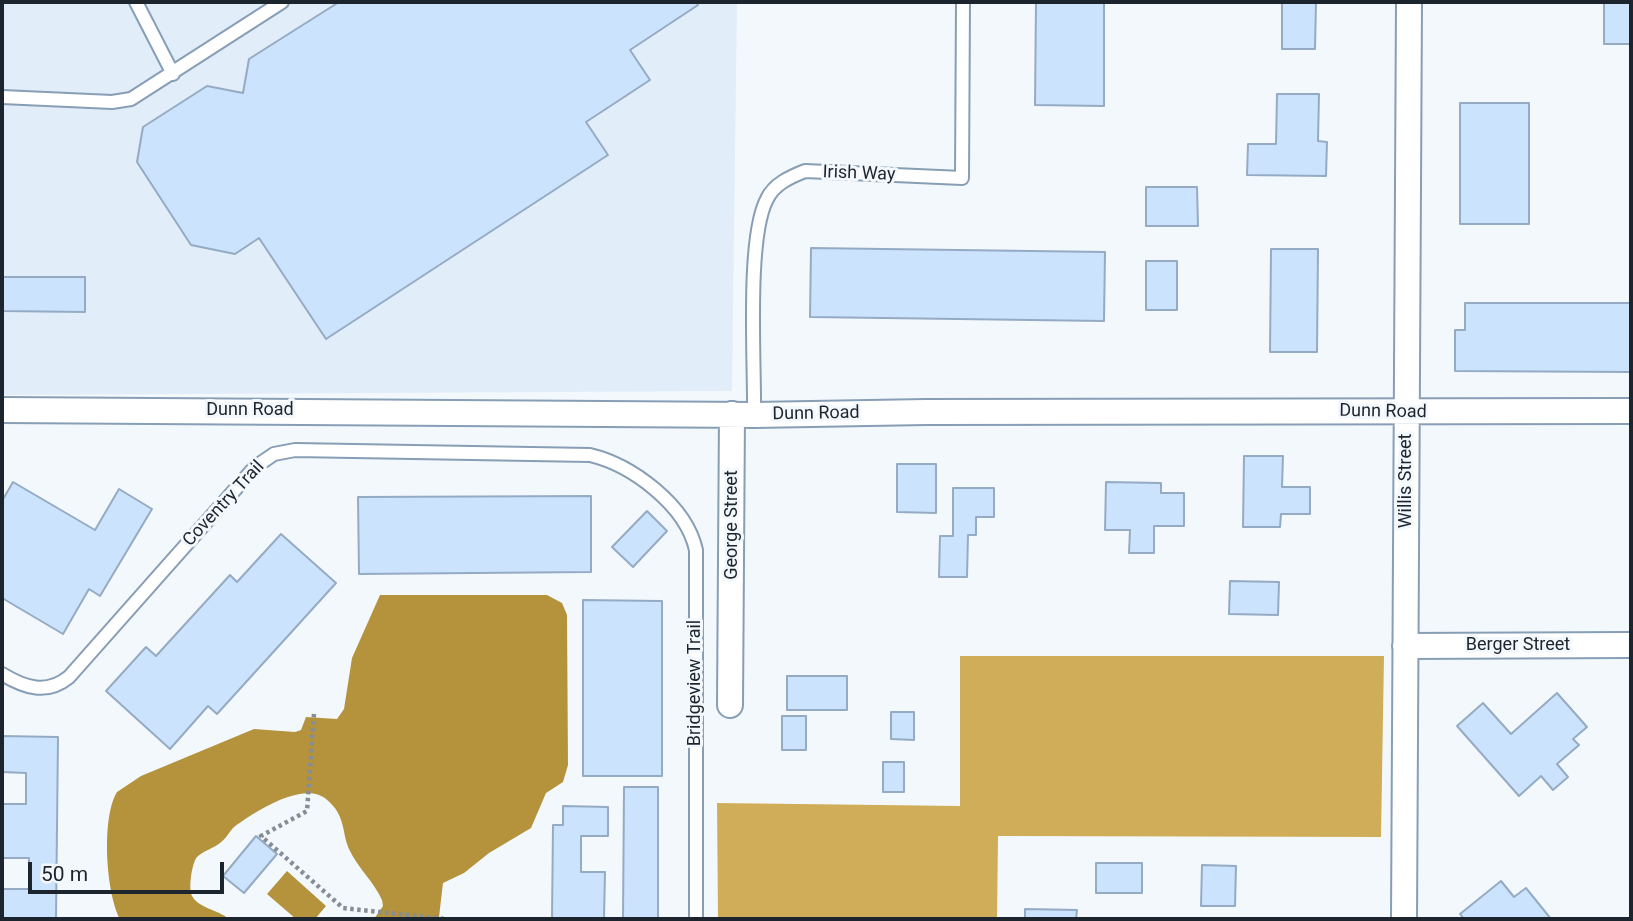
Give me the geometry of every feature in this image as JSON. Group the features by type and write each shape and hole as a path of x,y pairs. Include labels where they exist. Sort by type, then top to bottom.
{"street":[{"name":"Willis Street","path":"1404,919 1409,2"},
{"name":"Dunn Road","path":"2,410 743,415 926,412 1631,411"},
{"name":"George Street","path":"731,636 743,415"},
{"name":"Bridgeview Trail","path":"730,705 731,636"},
{"name":"Berger Street","path":"1405,646 1631,645"}],"lane":[{"path":"135,2 173,74"},
{"path":"2,97 121,102 141,95 282,2"},
{"name":"Irish Way","path":"743,415 756,236 767,197 784,180 805,171 962,178 963,2"},
{"name":"Coventry Trail","path":"2,674 26,686 44,689 58,686 69,677 255,467 274,454 295,450 590,455 613,460 633,471"},
{"name":"Bridgeview Trail","path":"633,471 685,523 695,550 696,919"}],"path":[{"path":"313,714 307,811 261,836 343,908 445,919"}],"shaded area":[{"path":"2,2 737,2 732,391 2,395"},
{"path":"380,595 547,595 562,603 567,615 568,765 563,782 546,793 531,828 489,853 464,873 443,883 439,917 444,919 374,919 383,906 382,900 350,851 337,812 326,799 305,793 265,807 242,821 218,845 195,860 190,885 193,898 229,919 120,919 111,892 107,856 109,819 117,792 141,776 254,729 295,732 301,730 306,717 337,719 344,709 352,658"},
{"path":"960,656 1384,656 1381,837 998,836 997,919 718,919 717,803 960,806"},
{"path":"287,871 326,906 315,919 296,919 267,894"}],"building":[{"path":"339,2 696,2 698,5 630,50 650,80 586,122 608,155 326,339 259,238 235,254 191,245 137,162 143,127 207,86 243,93 249,59"},
{"path":"1036,2 1104,2 1104,106 1035,105"},
{"path":"1282,2 1316,2 1315,49 1282,49"},
{"path":"1604,2 1631,2 1631,44 1604,44"},
{"path":"1277,94 1319,94 1318,141 1327,142 1326,176 1247,175 1248,144 1276,144"},
{"path":"1460,103 1529,103 1529,224 1460,224"},
{"path":"1146,187 1197,187 1198,226 1146,226"},
{"path":"811,248 1105,252 1104,321 810,317"},
{"path":"1271,249 1318,249 1317,352 1270,352"},
{"path":"1146,261 1177,261 1177,310 1146,310"},
{"path":"2,277 85,277 85,312 2,311"},
{"path":"1465,303 1631,303 1631,372 1455,371 1455,330 1465,330"},
{"path":"1244,456 1283,456 1282,487 1310,487 1310,514 1281,514 1280,527 1243,527"},
{"path":"897,464 936,464 936,513 897,512"},
{"path":"13,482 95,530 119,489 152,509 100,596 89,589 63,634 2,598 2,501"},
{"path":"1106,482 1161,483 1161,493 1184,493 1184,526 1154,526 1154,553 1129,553 1130,530 1105,530"},
{"path":"953,488 994,488 994,517 976,517 976,535 968,535 967,577 939,577 940,536 953,536"},
{"path":"591,496 591,572 359,574 358,497"},
{"path":"647,511 667,531 633,567 612,547"},
{"path":"281,534 336,583 217,714 208,706 170,749 106,691 146,647 156,656 230,575 237,582"},
{"path":"1230,581 1279,582 1278,615 1229,614"},
{"path":"583,600 662,601 662,776 583,776"},
{"path":"787,676 847,676 847,710 787,710"},
{"path":"1557,693 1587,727 1573,739 1579,745 1557,764 1568,777 1553,790 1541,776 1519,796 1457,726 1483,703 1511,734"},
{"path":"891,712 914,712 914,740 891,739"},
{"path":"782,716 806,716 806,750 782,750"},
{"path":"2,736 58,737 56,918 2,918 2,889 29,889 29,858 2,858 2,804 26,804 26,773 2,772"},
{"path":"883,762 904,762 904,792 883,792"},
{"path":"624,787 658,787 658,919 623,919"},
{"path":"563,806 608,807 608,836 581,836 581,872 605,872 604,919 552,919 553,825 563,825"},
{"path":"256,836 277,854 244,893 223,876"},
{"path":"1096,863 1142,863 1142,893 1096,893"},
{"path":"1202,865 1236,866 1235,906 1201,906"},
{"path":"1501,881 1514,897 1526,888 1551,919 1464,919 1460,914"},
{"path":"1025,909 1077,910 1076,919 1025,919"}]}
